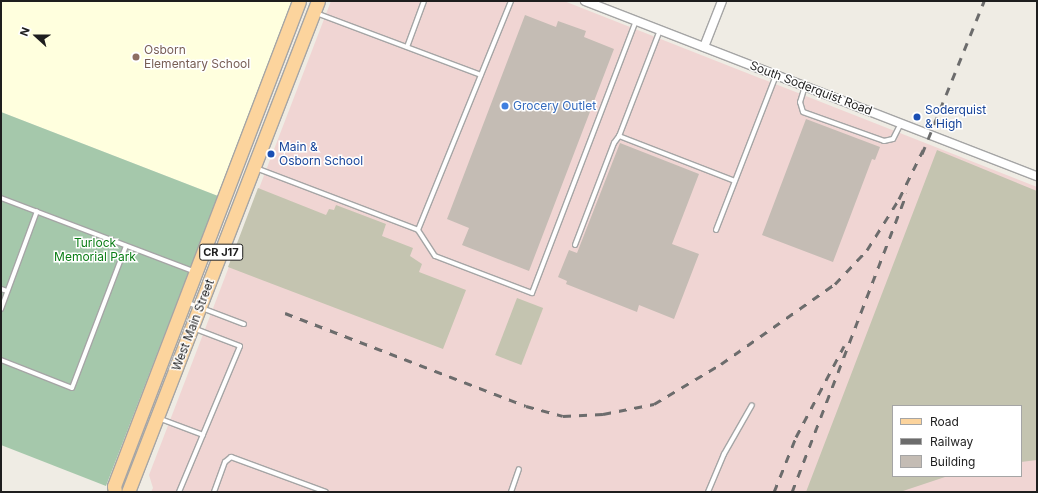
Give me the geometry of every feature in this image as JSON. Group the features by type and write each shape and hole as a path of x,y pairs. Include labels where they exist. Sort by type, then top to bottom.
{"main road":[{"name":"West Main Street","path":"116,492 114,486 298,1"},
{"name":"West Main Street","path":"128,492 158,418 316,6"}],"street":[{"name":"South Soderquist Road","path":"585,1 1037,176"},
{"path":"704,48 722,1"}],"lane":[{"path":"406,47 424,1"},
{"path":"418,230 511,1"},
{"path":"316,6 406,47 481,75"},
{"path":"254,167 418,230 435,256 532,293 636,21"},
{"path":"575,245 614,143 619,136 660,30"},
{"path":"716,230 776,75"},
{"path":"805,86 800,102 803,112 884,141 893,139 901,123"},
{"path":"619,136 735,181"},
{"path":"1,198 195,272"},
{"path":"1,309 37,211"},
{"path":"1,360 72,388 126,246"},
{"path":"1,289 8,291"},
{"path":"184,301 244,324"},
{"path":"179,492 240,346 192,328"},
{"path":"708,492 724,454 752,405"},
{"path":"158,418 203,435"},
{"path":"214,492 225,462 230,457 326,492"},
{"path":"511,492 519,469"}],"shaded area":[{"name":"Osborn Elementary School","path":"1,1 293,1 218,196 1,112"},
{"path":"331,1 564,1 1037,187 1037,492 151,492 153,488 149,475"},
{"path":"937,150 1037,191 1037,460 1022,462 1022,405 892,405 892,477 945,477 900,492 806,492"},
{"path":"258,188 326,215 329,209 334,210 336,205 386,224 382,236 413,248 410,256 422,264 419,272 466,290 443,349 228,267"},
{"path":"517,298 543,308 521,365 495,355"}],"green space":[{"name":"Turlock Memorial Park","path":"1,112 218,196 106,486 1,445"}],"building":[{"path":"525,15 556,27 558,21 586,31 584,37 614,49 529,271 462,245 469,228 447,219"},
{"path":"806,119 880,147 875,160 872,159 833,262 762,235"},
{"path":"620,143 699,174 672,244 699,254 674,319 639,305 637,312 566,284 567,281 558,277 569,250 577,253"}],"railway":[{"path":"922,154 984,1"},
{"path":"285,313 526,406 563,416 603,414 654,404 721,364 835,284 867,250 899,199 923,150"},
{"path":"792,492 907,193"},
{"path":"774,492 796,437 844,346"}],"place":[{"name":"Osborn Elementary School","path":"136,57"},
{"name":"Grocery Outlet","path":"505,106"},
{"name":"Soderquist & High","path":"917,117"},
{"name":"Main & Osborn School","path":"271,154"}]}
